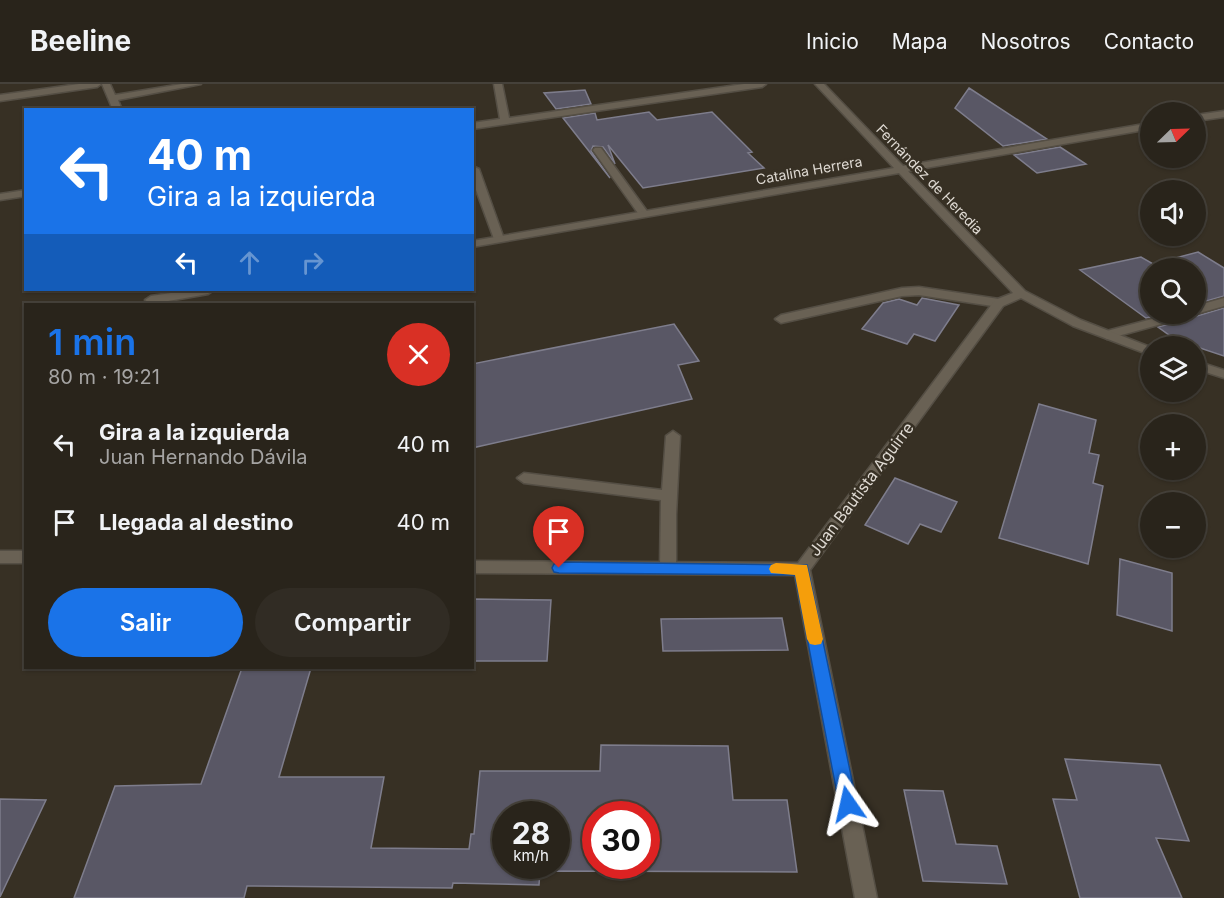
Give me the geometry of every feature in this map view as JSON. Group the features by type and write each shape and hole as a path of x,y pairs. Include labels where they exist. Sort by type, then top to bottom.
{"street":[{"path":"0,99 97,84"},
{"path":"106,84 117,108"},
{"path":"114,98 197,84"},
{"path":"498,84 505,121"},
{"path":"474,126 762,84"},
{"name":"Fernández de Heredia","path":"819,84 1021,294 1077,323 1140,347"},
{"path":"1206,117 1224,114"},
{"name":"Catalina Herrera","path":"474,244 1140,128"},
{"path":"598,150 644,214"},
{"path":"474,169 499,239"},
{"path":"0,197 24,193"},
{"path":"781,319 902,292 919,291 999,303 1021,294"},
{"path":"151,298 179,292"},
{"path":"1206,307 1224,302"},
{"name":"Juan Bautista Aguirre","path":"866,898 801,569 999,303"},
{"path":"1107,335 1147,324"},
{"path":"1206,368 1224,374"},
{"path":"668,568 673,436"},
{"path":"524,478 670,496"},
{"path":"0,557 24,557"},
{"path":"474,567 801,569"}],"building":[{"path":"969,88 1047,139 1003,146 955,108"},
{"path":"585,90 591,104 556,109 544,93"},
{"path":"649,112 657,120 712,112 752,152 748,153 764,168 643,188 608,145 615,164 603,147 593,146 591,151 610,178 563,118 595,113 597,120"},
{"path":"1060,147 1086,164 1037,173 1014,155"},
{"path":"1198,252 1224,268 1224,296 1206,301 1206,258 1176,258"},
{"path":"1141,257 1140,314 1080,270"},
{"path":"922,298 959,305 935,341 914,334 907,344 862,329 883,303 899,299 917,305"},
{"path":"1224,308 1224,356 1206,350 1206,336 1170,336 1158,327 1169,324 1206,324 1206,313"},
{"path":"674,324 699,361 678,365 692,399 474,448 474,364"},
{"path":"1039,404 1096,420 1089,453 1099,455 1093,483 1103,486 1088,564 999,538"},
{"path":"895,478 957,502 941,532 920,524 908,544 865,525"},
{"path":"1120,559 1172,573 1172,631 1117,615"},
{"path":"474,599 551,600 547,661 474,661"},
{"path":"782,618 788,650 663,651 661,619"},
{"path":"242,669 311,669 279,777 384,777 371,848 469,849 471,834 474,834 480,771 600,771 601,745 728,746 733,800 787,800 797,872 660,871 660,801 582,801 582,871 570,871 570,801 492,801 492,879 539,879 539,885 453,883 452,888 247,886 244,898 74,898 115,786 201,784"},
{"path":"1065,759 1160,765 1189,841 1156,838 1182,898 1080,898 1053,799 1077,800"},
{"path":"904,790 943,791 956,844 997,846 1007,884 923,881"},
{"path":"0,799 46,800 0,897"}],"slow traffic":[{"path":"776,569 801,569 815,639"}],"route":[{"path":"559,568 801,569 848,804"}]}
